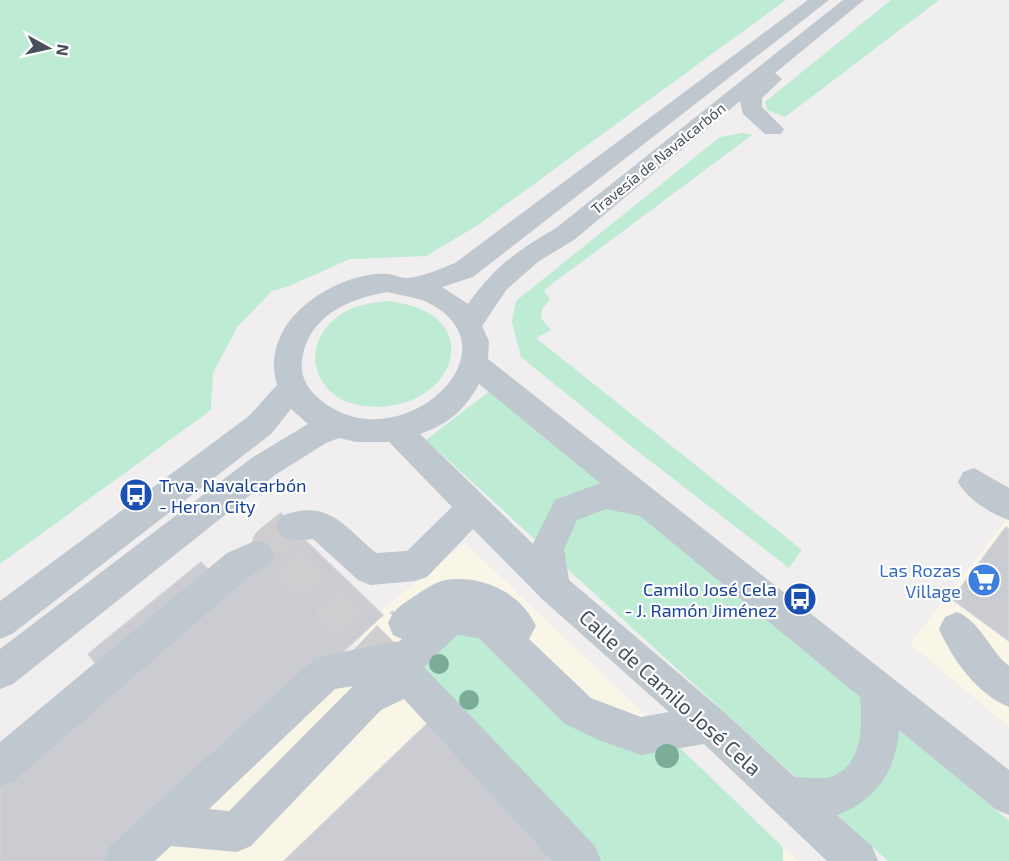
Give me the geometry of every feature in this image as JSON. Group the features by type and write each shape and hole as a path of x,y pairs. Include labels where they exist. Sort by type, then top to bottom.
{"street":[{"name":"Travesía de Navalcarbón","path":"413,286 464,270 820,0"},
{"name":"Travesía de Navalcarbón","path":"470,323 498,282 530,255 565,234 855,0"},
{"path":"686,136 719,121 773,129 751,109 751,96 796,59 793,50"},
{"name":"Travesía de Navalcarbón","path":"387,284 413,286 436,293 456,306 470,323 476,336 476,365 466,387 448,406 424,421 396,430 376,432 337,426 318,417 302,404 292,388 286,367 289,346 299,326 316,309 337,295 362,287 387,284"},
{"path":"476,365 1009,795"},
{"path":"0,622 260,426 292,388"},
{"path":"0,671 264,465 315,434 337,426"},
{"name":"Calle de Camilo José Cela","path":"396,430 554,588 710,723 858,861"},
{"path":"974,482 1009,506"},
{"path":"554,588 547,549 566,510 605,495 646,503"},
{"path":"292,526 319,524 370,569 415,566 472,508"},
{"path":"0,767 239,564 257,555"},
{"path":"164,825 237,832 368,697 408,652 450,618 487,622 578,711 612,727 641,736 710,723"},
{"path":"957,629 987,672 1009,689"},
{"path":"126,861 326,673 408,652"},
{"path":"408,652 580,861"},
{"path":"787,796 823,797 844,792 868,771 880,746 881,722 877,689"}],"shaded area":[{"name":"Las Rozas Village","path":"1009,516 1009,727 910,644"},
{"path":"465,543 798,861 153,861 330,689 374,616"}],"green space":[{"path":"0,0 786,0 478,225 426,256 350,259 289,286 272,291 238,326 213,373 211,410 0,564"},
{"path":"891,0 939,0 785,117 767,110 765,102"},
{"path":"743,133 752,135 544,290 550,300 542,309 541,318 551,330 536,338 802,550 789,568 636,450 521,357 512,322 516,301 720,137"},
{"path":"387,301 421,309 442,323 451,342 450,361 439,380 421,395 396,405 353,404 335,396 323,383 315,362 319,340 324,330 348,310"},
{"path":"491,390 1009,821 1009,861 888,861 426,440"},
{"path":"472,625 574,725 672,740 783,847 783,861 600,861 420,664 443,636"}],"building":[{"path":"282,518 383,615 116,861 0,861 0,752 100,669 88,654 201,562 213,575"},
{"path":"1006,527 1009,529 1009,641 952,599"},
{"path":"435,716 566,861 284,861"}],"tunnel":[{"path":"292,526 270,544 377,651 405,623"}],"place":[{"name":"Trva. Navalcarbón - Heron City","path":"136,495"},
{"name":"Las Rozas Village","path":"984,580"},
{"name":"Camilo José Cela - J. Ramón Jiménez","path":"800,599"}]}
